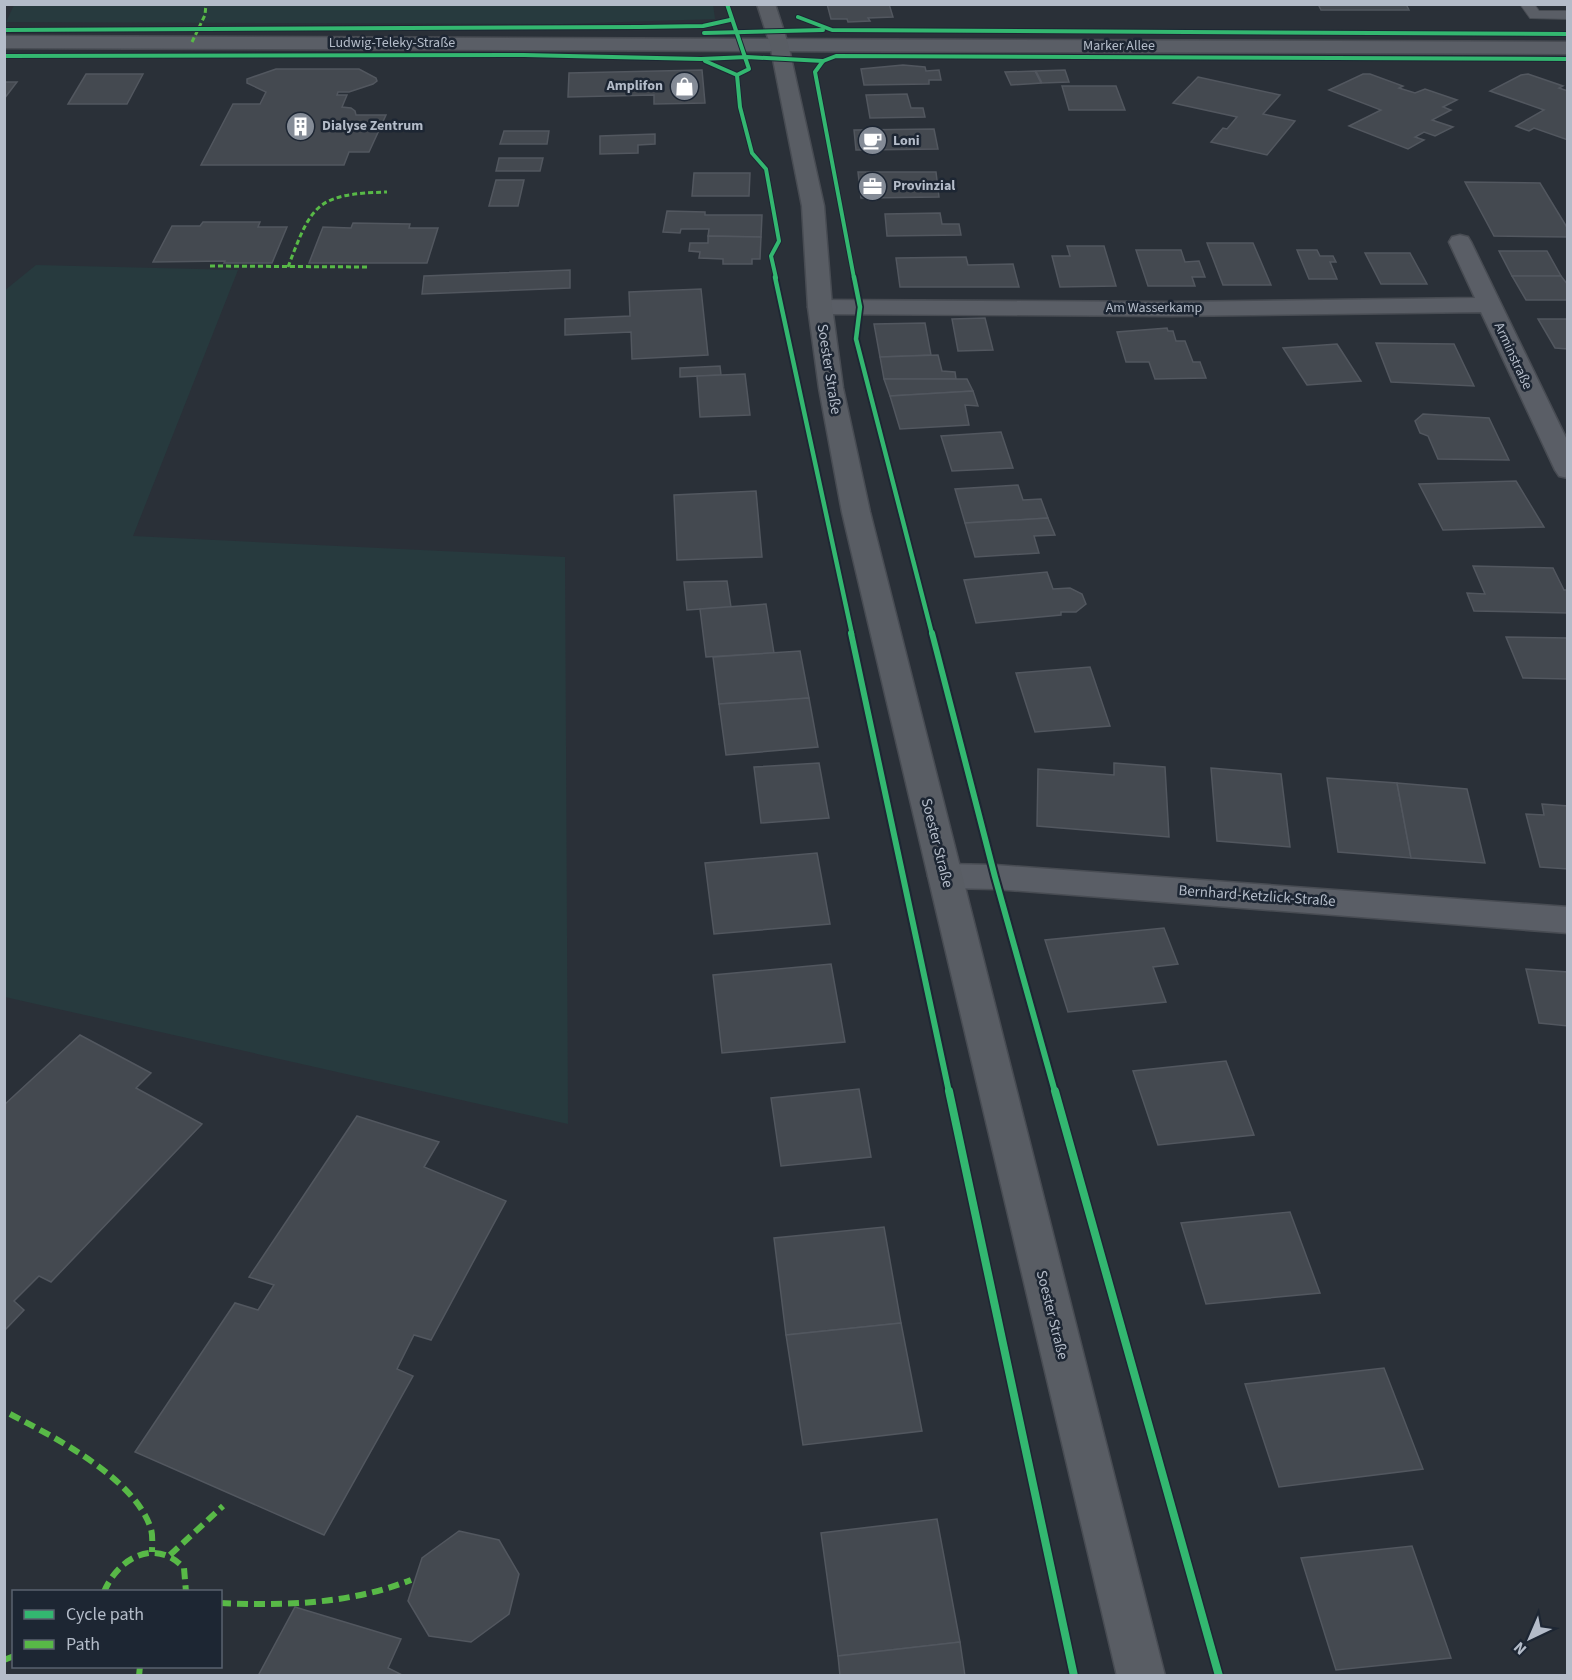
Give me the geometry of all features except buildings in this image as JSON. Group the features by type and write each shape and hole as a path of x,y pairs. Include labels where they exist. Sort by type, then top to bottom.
{"main road":[{"name":"Soester Straße","path":"766,4 779,44 813,206 820,307 831,388 856,512 1141,1676"}],"street":[{"name":"Ludwig-Teleky-Straße","path":"4,42 779,44"},
{"name":"Marker Allee","path":"779,44 1568,48"},
{"name":"Arminstraße","path":"1460,242 1568,470"},
{"name":"Am Wasserkamp","path":"820,307 1173,309 1489,305"},
{"name":"Bernhard-Ketzlick-Straße","path":"945,876 1019,878 1568,920"}],"lane":[{"path":"1527,4 1535,15 1568,15"}],"green space":[{"path":"713,4 715,19 561,24 6,22 14,5"},
{"path":"36,265 238,270 133,536 565,557 568,1124 5,997 4,291"}],"marked path":[{"path":"192,42 205,15 206,4"},
{"path":"288,267 304,226 318,207 326,201 346,195 387,192"},
{"path":"210,266 367,267"},
{"path":"10,1414 91,1462 130,1496 144,1512 151,1529 152,1552"},
{"path":"170,1555 223,1506"},
{"path":"105,1590 121,1567 139,1555 149,1552 169,1555 184,1568 186,1590"},
{"path":"222,1603 277,1604 334,1600 376,1593 411,1580"},
{"path":"4,1660 12,1657"},
{"path":"139,1676 140,1668"}],"cycle path":[{"path":"705,61 737,75 749,69 727,4"},
{"path":"798,17 832,30 1568,34"},
{"path":"4,30 640,27 703,26 730,20"},
{"path":"704,33 823,30"},
{"path":"4,56 524,55 701,59 747,57 823,61"},
{"path":"1219,1676 995,877 856,339 860,307 815,72 823,61 836,56 876,55 1568,59"},
{"path":"737,75 740,107 752,153 766,169 779,241 771,256 1074,1676"}],"place":[{"name":"Amplifon","path":"684,86"},
{"name":"Dialyse Zentrum","path":"301,126"},
{"name":"Loni","path":"872,141"},
{"name":"Provinzial","path":"872,186"}]}
